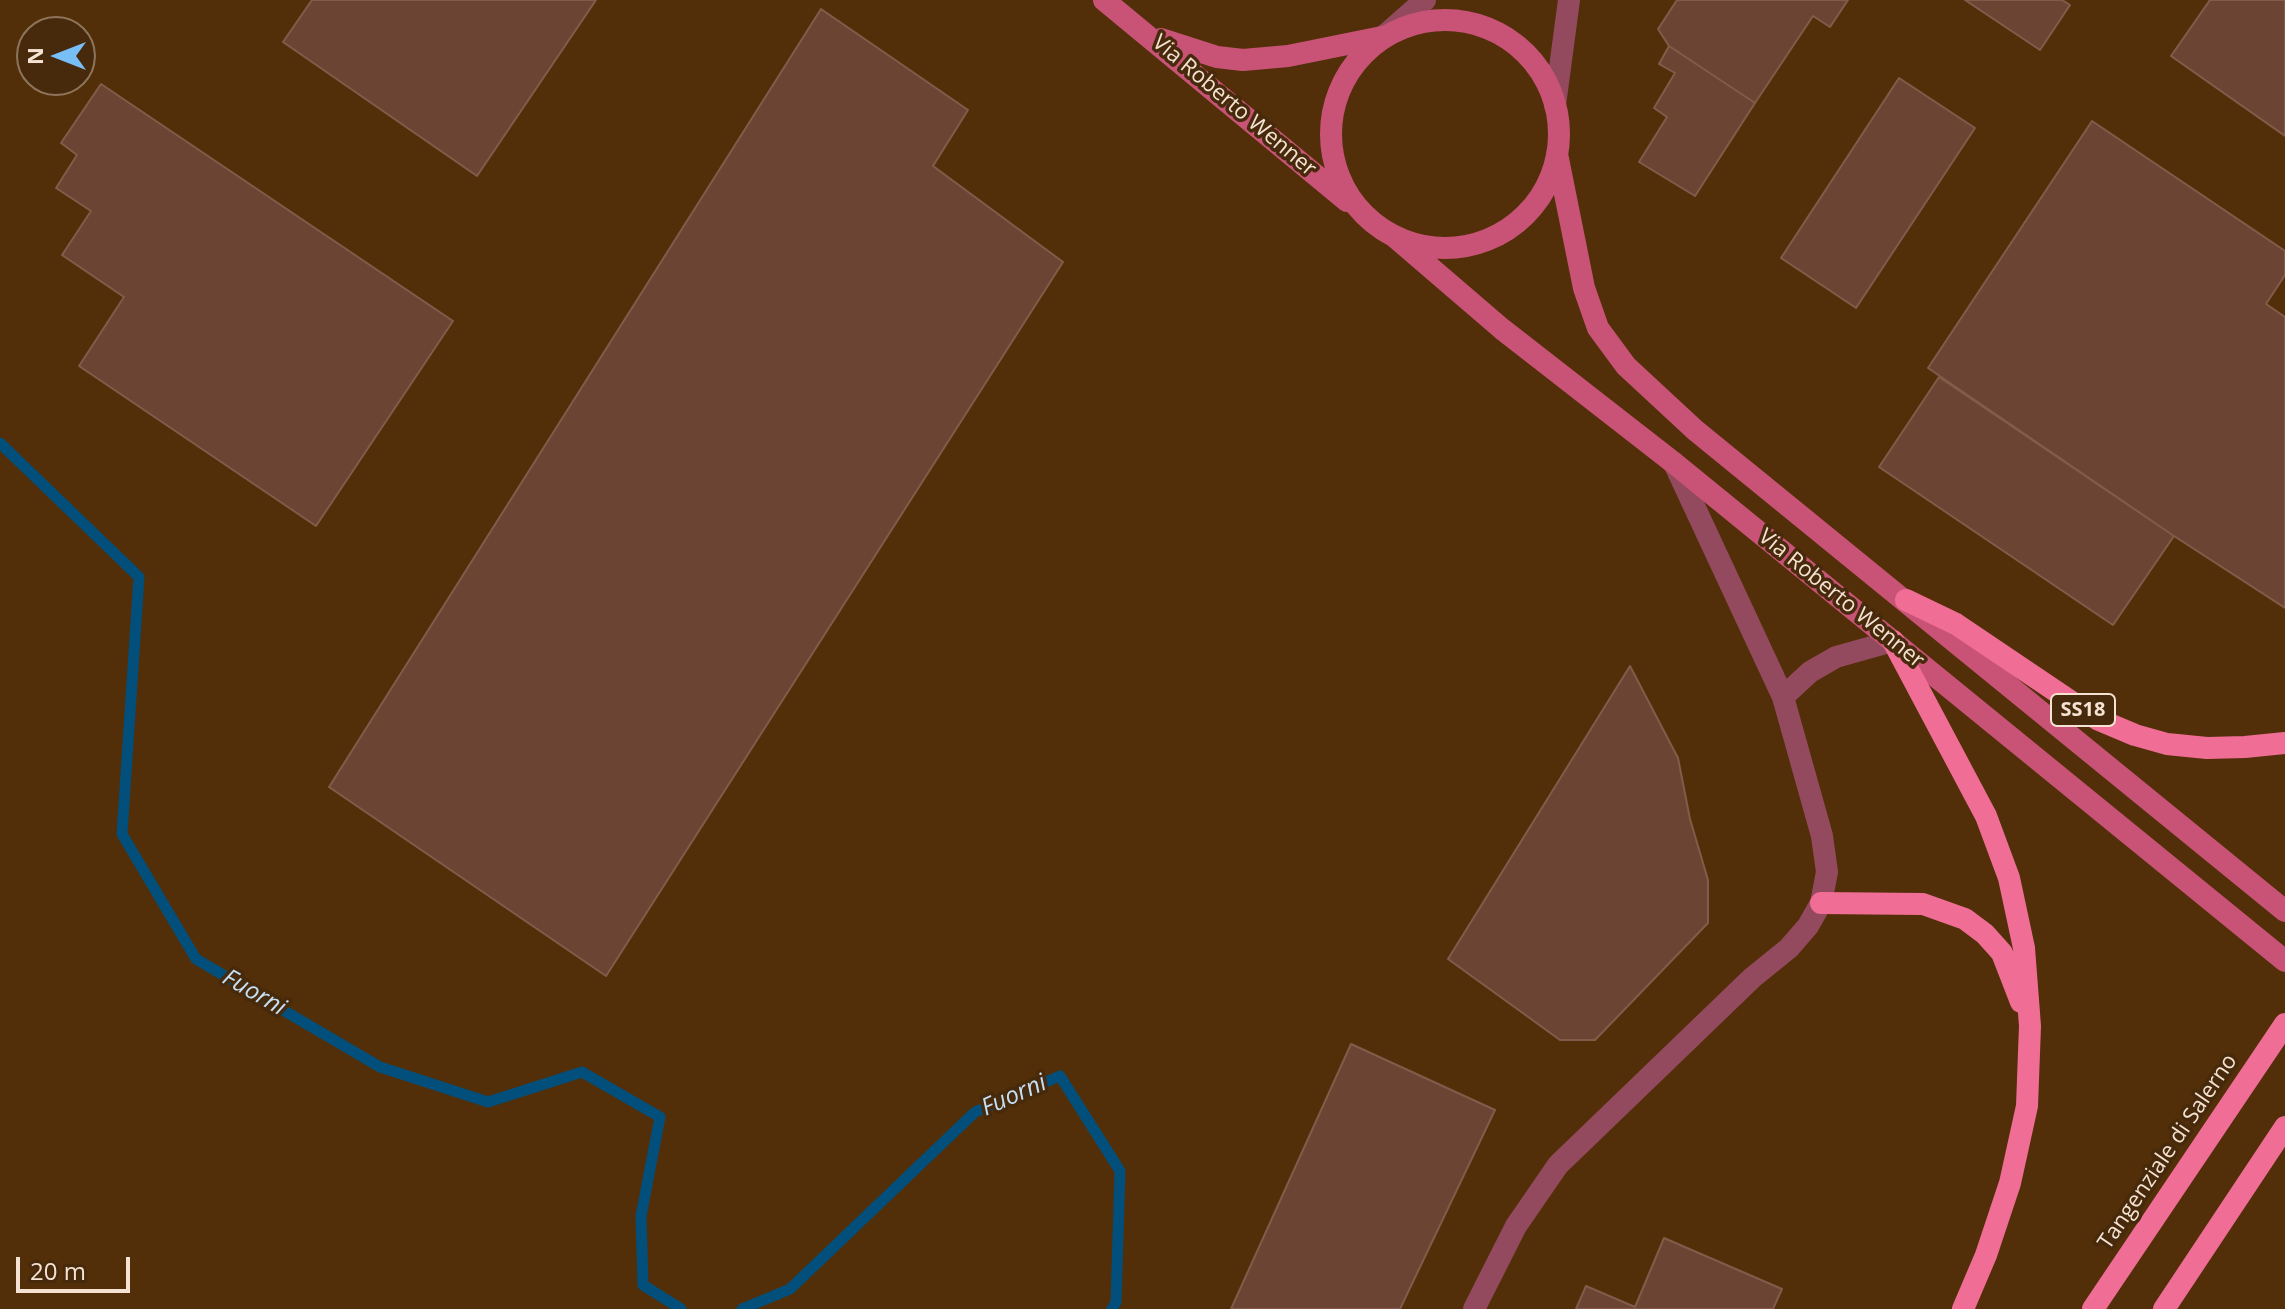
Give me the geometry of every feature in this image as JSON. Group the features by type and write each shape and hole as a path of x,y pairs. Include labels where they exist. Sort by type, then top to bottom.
{"highway":[{"name":"SS18","path":"1906,600 1956,624 2097,719 2135,735 2167,744 2207,748 2285,743"},
{"path":"1893,641 1986,816 2009,878 2024,948 2030,1026 2027,1106 2010,1183 1986,1255 1963,1309"},
{"path":"1821,903 1923,904 1965,919 1985,934 2002,953 2030,1026"},
{"name":"Tangenziale di Salerno","path":"2093,1309 2285,1024"},
{"path":"2164,1309 2285,1127"}],"main road":[{"name":"Via Roberto Wenner","path":"1104,0 1362,213"},
{"path":"1147,34 1217,57 1243,60 1288,56 1383,37 1416,23 1452,19 1487,27 1517,45 1541,72 1555,105 1559,130 1557,154 1548,183 1532,208 1510,228 1483,242 1454,248 1424,247 1396,238 1362,213 1343,186 1332,154 1331,120 1340,88 1358,59 1383,37"},
{"name":"Via Roberto Wenner","path":"1557,154 1584,288 1598,328 1626,366 1695,430 2285,911"},
{"name":"Via Roberto Wenner","path":"1396,238 1502,329 1674,463 2285,961"}],"street":[{"path":"1383,37 1425,0"},
{"path":"1555,105 1569,0"},
{"path":"1474,1309 1516,1226 1558,1165 1752,978 1789,948 1808,926 1821,903 1827,872 1822,836 1783,697 1674,463"},
{"path":"1783,697 1810,672 1836,657 1893,641"}],"shaded area":[{"path":"0,0 2285,0 2285,1309 0,1309"}],"building":[{"path":"312,0 596,0 477,176 283,42"},
{"path":"1677,0 1848,0 1830,27 1813,16 1755,103 1669,46 1658,29"},
{"path":"1965,0 2062,0 2070,5 2040,50"},
{"path":"2210,0 2285,0 2285,136 2171,56"},
{"path":"821,9 968,110 933,166 1063,262 606,976 329,787"},
{"path":"1669,46 1755,103 1695,196 1639,162 1667,117 1654,108 1675,73 1659,64"},
{"path":"1899,78 1975,128 1856,308 1781,258"},
{"path":"101,84 453,321 316,526 79,366 124,297 62,255 91,211 56,188 77,155 61,143 93,96 96,96"},
{"path":"2092,121 2285,251 2285,275 2266,304 2285,317 2285,608 1928,368"},
{"path":"1939,377 2174,536 2113,625 1879,467"},
{"path":"1630,666 1678,758 1690,819 1708,880 1708,923 1595,1040 1560,1040 1448,959"},
{"path":"1351,1044 1495,1110 1400,1309 1231,1309"},
{"path":"1664,1238 1782,1289 1773,1309 1576,1309 1586,1286 1635,1307"}],"waterway":[{"name":"Fuorni","path":"0,443 139,577 122,834 196,959 380,1067 488,1102 582,1072 660,1117 641,1216 643,1285 681,1309"},
{"name":"Fuorni","path":"742,1309 790,1289 975,1112 1060,1076 1120,1171 1116,1302 1112,1309"}]}
